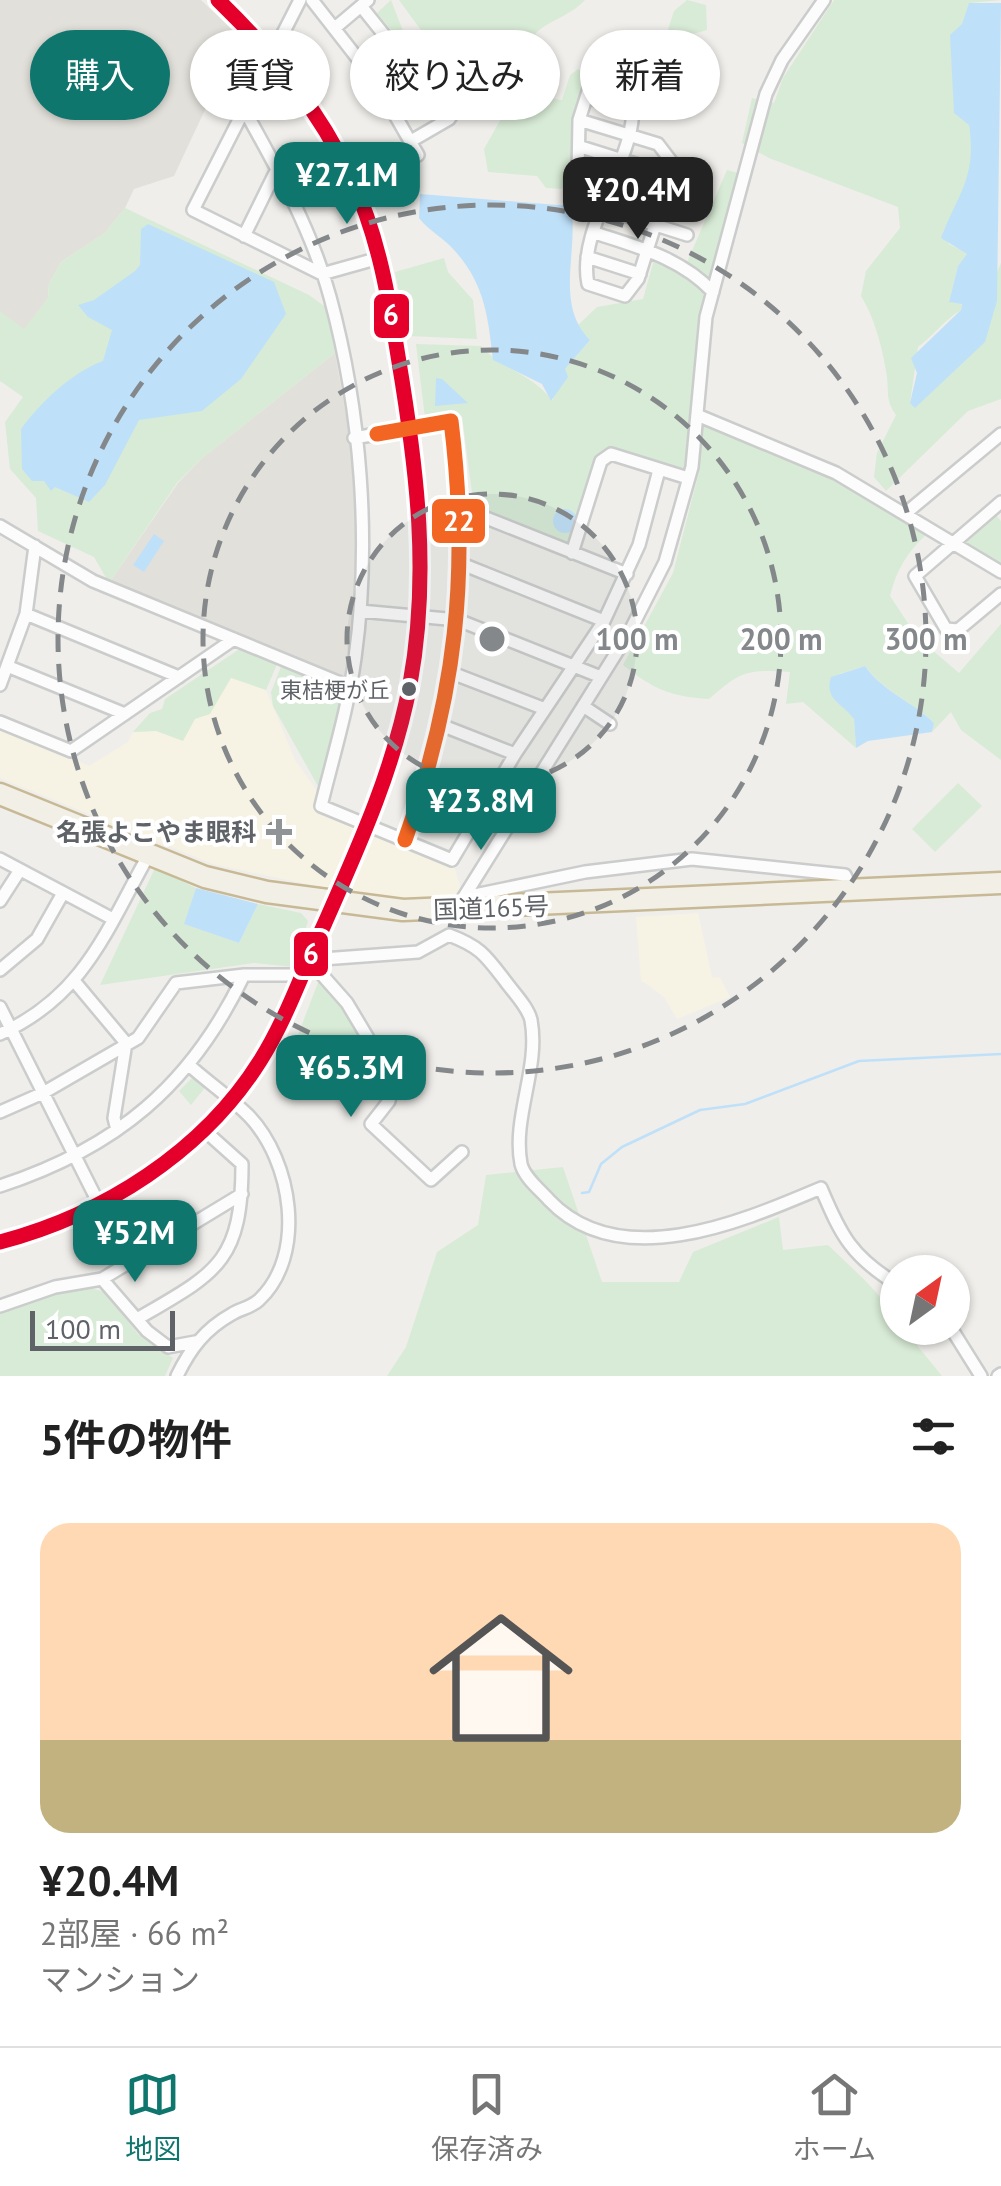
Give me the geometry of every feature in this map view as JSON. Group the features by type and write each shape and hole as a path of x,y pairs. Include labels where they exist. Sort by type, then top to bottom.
{"highway":[{"name":"国道165号","path":"0,794 148,856 220,881 334,903 461,903 1001,883"}],"street":[{"path":"218,0 247,30"},
{"path":"285,30 300,0"},
{"path":"312,0 350,47"},
{"path":"461,903 557,760 654,586 688,478 712,292 766,94 782,60 824,0"},
{"path":"336,27 364,3 383,30"},
{"path":"580,117 581,147 575,165 578,173 694,213"},
{"path":"240,120 193,210 322,274 379,258"},
{"path":"250,120 277,169 330,297 354,438 363,526 360,611 350,687 321,806 452,860 515,754 604,620 627,574 659,470"},
{"path":"0,1242 99,1204 162,1165 204,1130 230,1101 270,1044 309,960 368,826 399,735 418,616 421,520 410,428 379,258 353,183 320,120"},
{"path":"353,183 418,155 399,120"},
{"path":"411,141 448,120"},
{"path":"579,120 627,135 658,144 674,164 640,274 625,296 588,284 586,257 620,159 627,135 632,120"},
{"path":"581,147 696,184"},
{"path":"244,236 277,169"},
{"path":"602,208 687,235"},
{"path":"594,233 648,250 694,273 712,292"},
{"path":"586,257 640,274"},
{"path":"697,416 836,473 1001,572"},
{"path":"354,438 451,421 461,508 458,620 442,725 404,840"},
{"path":"906,513 1001,434"},
{"path":"572,553 601,461 612,454 688,478"},
{"path":"1001,502 915,576 946,628 958,630 1001,594"},
{"path":"461,508 627,574"},
{"path":"0,526 93,581 350,687"},
{"path":"0,685 26,614 35,546"},
{"path":"462,564 604,620"},
{"path":"360,611 458,620 601,677"},
{"path":"26,614 179,677"},
{"path":"0,722 72,751 234,639"},
{"path":"7,666 126,714"},
{"path":"452,673 545,709"},
{"path":"584,706 610,724"},
{"path":"442,725 515,754"},
{"path":"6,1032 44,1010 76,982 148,856"},
{"path":"0,858 113,920"},
{"path":"461,903 544,879 692,859 845,875 852,891"},
{"path":"0,901 20,870"},
{"path":"0,970 37,939 63,893"},
{"path":"309,960 418,952 449,935 479,946 531,1016 532,1048 520,1134 522,1169 558,1208 582,1224 610,1236 667,1235 753,1216 822,1188 846,1244 880,1273"},
{"path":"309,960 347,1003 392,1080 389,1101 371,1124 432,1180 462,1152"},
{"path":"0,1112 43,1093 138,1038 176,984 244,976 301,975"},
{"path":"0,1186 74,1156 157,1100 190,1066 221,1022 244,976"},
{"path":"76,982 126,1042 114,1118 117,1130"},
{"path":"0,1007 6,1032 43,1093 99,1204"},
{"path":"177,1376 195,1342 230,1314 258,1302 282,1268 288,1237 281,1176 269,1146 251,1118 190,1066"},
{"path":"137,1319 205,1279 223,1260 236,1227 242,1164 204,1130"},
{"path":"0,1306 55,1287 102,1280 242,1194"},
{"path":"102,1280 168,1347 195,1342"},
{"path":"962,1345 981,1376"}],"shaded area":[{"path":"0,0 201,0 232,30 190,30 190,120 200,120 174,176 134,189 105,233 61,262 49,284 48,298 25,329 0,381"},
{"path":"335,353 355,466 359,551 347,674 340,678 109,583 178,483 201,459"},
{"path":"231,677 266,690 295,760 319,794 318,808 454,866 462,893 450,900 382,900 213,864 0,778 0,726 89,766 128,742 133,732 156,731 195,719"},
{"path":"698,913 712,977 720,978 730,997 677,1019 664,997 641,980 636,917"}],"green space":[{"path":"391,0 403,30 391,30 377,13"},
{"path":"399,0 585,0 542,28 421,30"},
{"path":"687,0 706,5 707,30 668,30 674,11"},
{"path":"834,0 1001,0 969,3 969,125 973,154 968,182 943,232 949,244 968,254 958,266 949,302 962,303 961,310 918,347 910,403 997,302 994,279 1001,263 1001,399 968,411 886,491 874,477 877,453 896,415 889,399 877,332 861,296 866,271 900,228 898,207 769,158 742,143 752,98 774,103 783,78"},
{"path":"580,70 582,120 562,189 546,188 537,176 488,172 484,149 500,120 560,120 560,100 570,75"},
{"path":"380,148 385,164 365,173 359,169 357,158"},
{"path":"727,170 741,174 707,293 690,417 836,478 926,535 903,563 890,596 917,637 959,673 1001,624 1001,760 961,730 951,712 932,732 934,723 865,666 839,674 854,719 856,748 803,702 786,704 790,672 745,674 709,699 673,694 644,680 623,665 673,573 699,472 610,449 572,543 566,546 474,509 462,416 425,418 416,344 481,346 537,385 552,401 565,369 590,340 577,326 597,307 643,299 654,260 682,274"},
{"path":"125,208 309,295 327,308 335,353 201,459 177,483 109,583 94,557 38,531 36,498 10,469 5,422 23,397 0,381 0,311 24,329 48,298 49,284 61,262 105,233"},
{"path":"444,258 448,272 473,300 477,339 408,336 395,272"},
{"path":"994,513 1001,521 1001,566 959,544"},
{"path":"244,646 278,662 266,690 231,678 210,714 195,719 183,741 156,731 133,732 150,713 162,709 165,699"},
{"path":"282,664 341,688 344,694 319,788 273,706 271,692"},
{"path":"958,783 982,806 935,852 912,829"},
{"path":"155,868 196,888 185,924 239,943 258,904 301,913 308,921 294,967 254,963 100,985"},
{"path":"319,980 346,1010 363,1047 316,1055 296,1040"},
{"path":"196,1074 208,1084 191,1105 179,1091"},
{"path":"563,1167 602,1282 679,1282 693,1252 779,1217 783,1250 828,1245 880,1297 880,1345 917,1345 942,1376 387,1376 406,1347 437,1252 478,1225 486,1175"},
{"path":"83,1286 105,1292 138,1334 173,1358 165,1376 0,1376 0,1311"}],"water":[{"path":"969,3 1001,3 997,301 985,342 915,408 910,403 917,373 911,358 961,310 962,304 949,302 958,266 967,254 941,238 964,185 970,159 969,125 954,113 950,35 962,24"},
{"path":"420,194 571,206 570,294 579,326 590,340 565,369 568,377 551,401 542,384 493,360 479,288 454,250 419,218"},
{"path":"148,224 274,282 286,314 241,379 202,411 139,420 105,485 89,502 55,487 51,491 44,481 32,481 22,469 21,429 58,389 103,361 112,330 88,317 78,305 94,300 135,271 140,265 141,229"},
{"path":"436,378 442,379 468,403 435,406"},
{"path":"565,509 577,521 565,533 553,521"},
{"path":"154,534 164,541 144,572 133,565"},
{"path":"865,666 934,723 932,732 868,741 856,748 854,719 832,696 829,685 831,677"},
{"path":"196,888 258,904 239,943 184,924"}],"waterway":[{"path":"582,1193 589,1192 601,1164 622,1147 700,1110 745,1104 859,1061 1001,1054"}],"transit line":[{"name":"6","path":"0,1242 76,1215 147,1176 210,1124 237,1094 278,1028 350,866 385,777 410,684 419,603 416,483 395,339 376,246 352,180 310,106 258,41 218,0"},
{"name":"22","path":"377,434 451,421 457,477 458,582 447,684 405,840"}],"place":[{"name":"東桔梗が丘","path":"409,689"},
{"name":"名張よこやま眼科","path":"279,832"}]}
